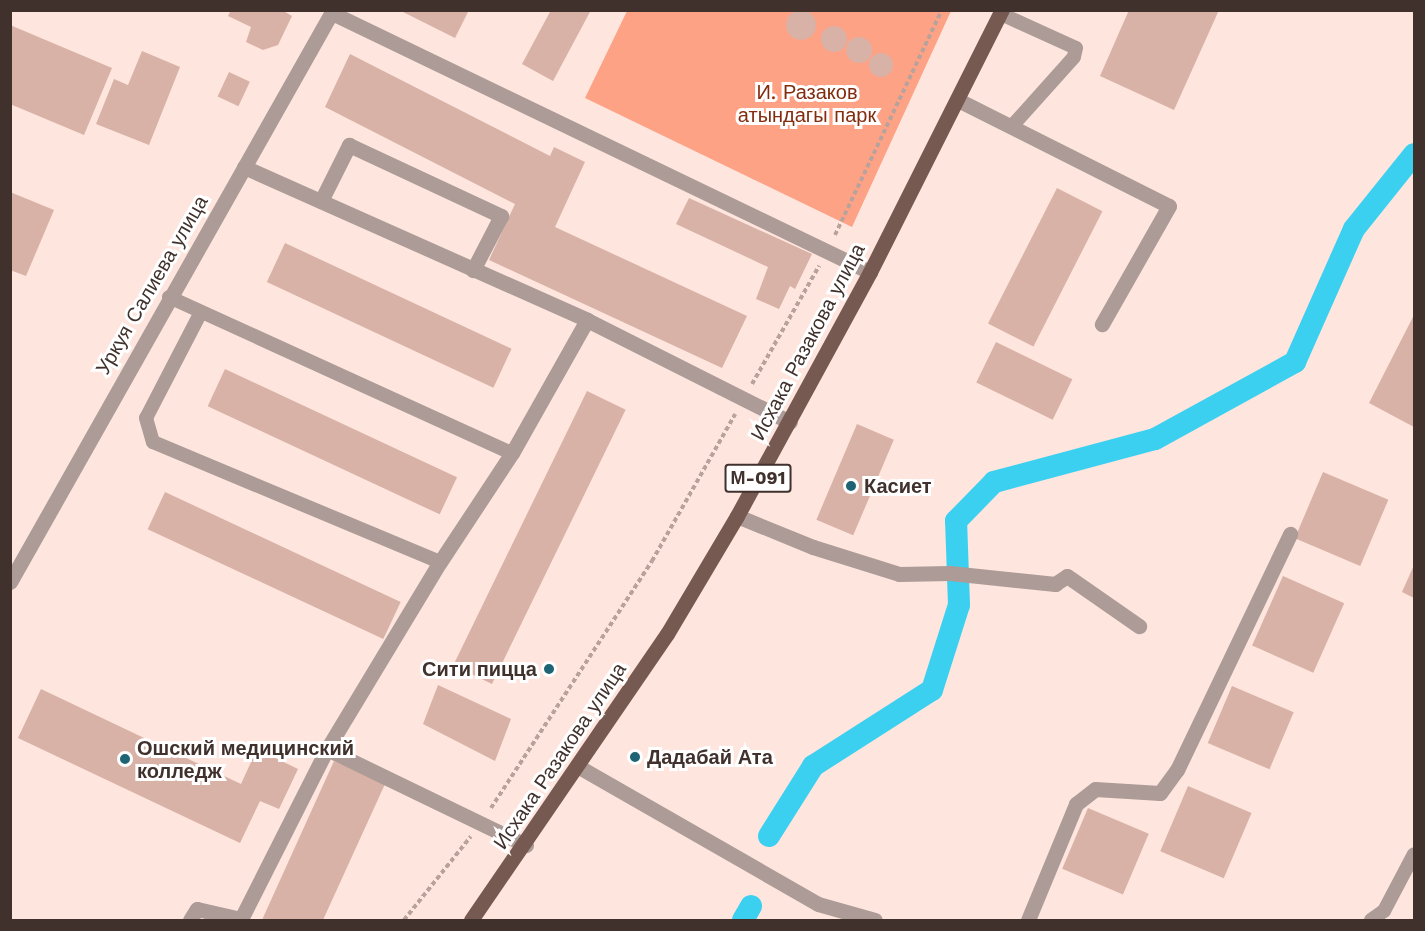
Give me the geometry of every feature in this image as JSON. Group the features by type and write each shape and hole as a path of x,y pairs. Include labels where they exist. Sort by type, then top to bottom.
{"main road":[{"name":"Исхака Разакова улица","path":"471,921 526,845 668,634 737,516 870,272 1002,12"}],"street":[{"path":"332,12 870,272"},
{"name":"Уркуя Салиева улица","path":"10,582 332,12"},
{"path":"958,100 1013,125 1169,207 1102,324"},
{"path":"321,201 349,145 501,216 473,270"},
{"path":"244,167 587,320 790,422"},
{"path":"190,921 197,909 241,919 327,749 440,562 512,453 587,320"},
{"path":"737,516 813,547 899,574 950,573 1055,584 1067,576 1139,626"},
{"path":"1028,921 1076,804 1095,789 1160,793 1177,770 1290,534"},
{"path":"327,749 480,825 526,845"},
{"path":"579,767 818,904 875,921"}],"lane":[{"path":"1002,12 1076,48 1074,57 1013,125"},
{"path":"169,297 200,314 512,453"},
{"path":"200,314 146,418 153,442 440,562"},
{"path":"1371,921 1384,911 1414,855"}],"path":[{"path":"404,921 480,825 652,561 827,252 942,10"}],"green space":[{"name":"И. Разаков атындагы парк","path":"627,10 951,11 852,227 585,98"}],"building":[{"path":"231,10 282,10 292,16 278,45 263,50 246,42 251,27 228,16"},
{"path":"399,10 469,10 455,38"},
{"path":"551,10 591,10 553,81 522,64"},
{"path":"801,10 812,14 816,25 812,36 801,40 790,36 786,25 790,14"},
{"path":"1129,10 1219,10 1174,110 1100,76"},
{"path":"10,25 112,68 84,135 10,104"},
{"path":"834,26 843,30 847,39 843,48 834,52 825,48 821,39 825,30"},
{"path":"859,37 868,41 872,50 868,59 859,63 850,59 846,50 850,41"},
{"path":"142,51 180,67 149,145 96,124 114,79 128,85"},
{"path":"881,53 890,56 893,65 890,74 881,77 872,74 869,65 872,56"},
{"path":"350,54 550,156 554,147 585,162 555,227 747,316 722,368 489,260 515,204 325,107"},
{"path":"229,72 250,82 238,106 218,96"},
{"path":"1057,188 1102,211 1033,347 988,323"},
{"path":"10,192 54,210 26,276 10,270"},
{"path":"689,198 812,254 795,289 790,286 779,309 756,299 768,267 676,224"},
{"path":"285,243 512,349 493,388 267,282"},
{"path":"1414,315 1414,427 1369,403"},
{"path":"996,342 1072,379 1053,420 976,382"},
{"path":"225,369 457,477 440,514 208,406"},
{"path":"587,391 626,410 492,684 453,665"},
{"path":"857,424 894,440 853,535 816,520"},
{"path":"1323,472 1388,500 1360,566 1295,538"},
{"path":"165,492 401,602 383,639 148,529"},
{"path":"1414,565 1414,598 1402,592"},
{"path":"1283,576 1344,603 1313,673 1252,645"},
{"path":"438,685 511,719 495,761 423,724"},
{"path":"1232,686 1294,712 1269,769 1208,743"},
{"name":"Ошский медицинский колледж","path":"41,689 241,784 257,749 298,769 279,809 260,801 240,843 18,738"},
{"path":"334,761 385,784 323,920 262,920"},
{"path":"1188,786 1252,813 1224,878 1160,851"},
{"path":"1088,808 1149,834 1123,895 1062,869"}],"waterway":[{"path":"769,836 813,766 932,690 959,605 956,521 994,482 1155,439 1295,362 1354,229 1414,154"},
{"path":"743,920 751,906"}],"place":[{"name":"Касиет","path":"851,486"},
{"name":"Сити пицца","path":"549,669"},
{"name":"Дадабай Ата","path":"635,757"},
{"name":"Ошский медицинский колледж","path":"125,759"}]}
